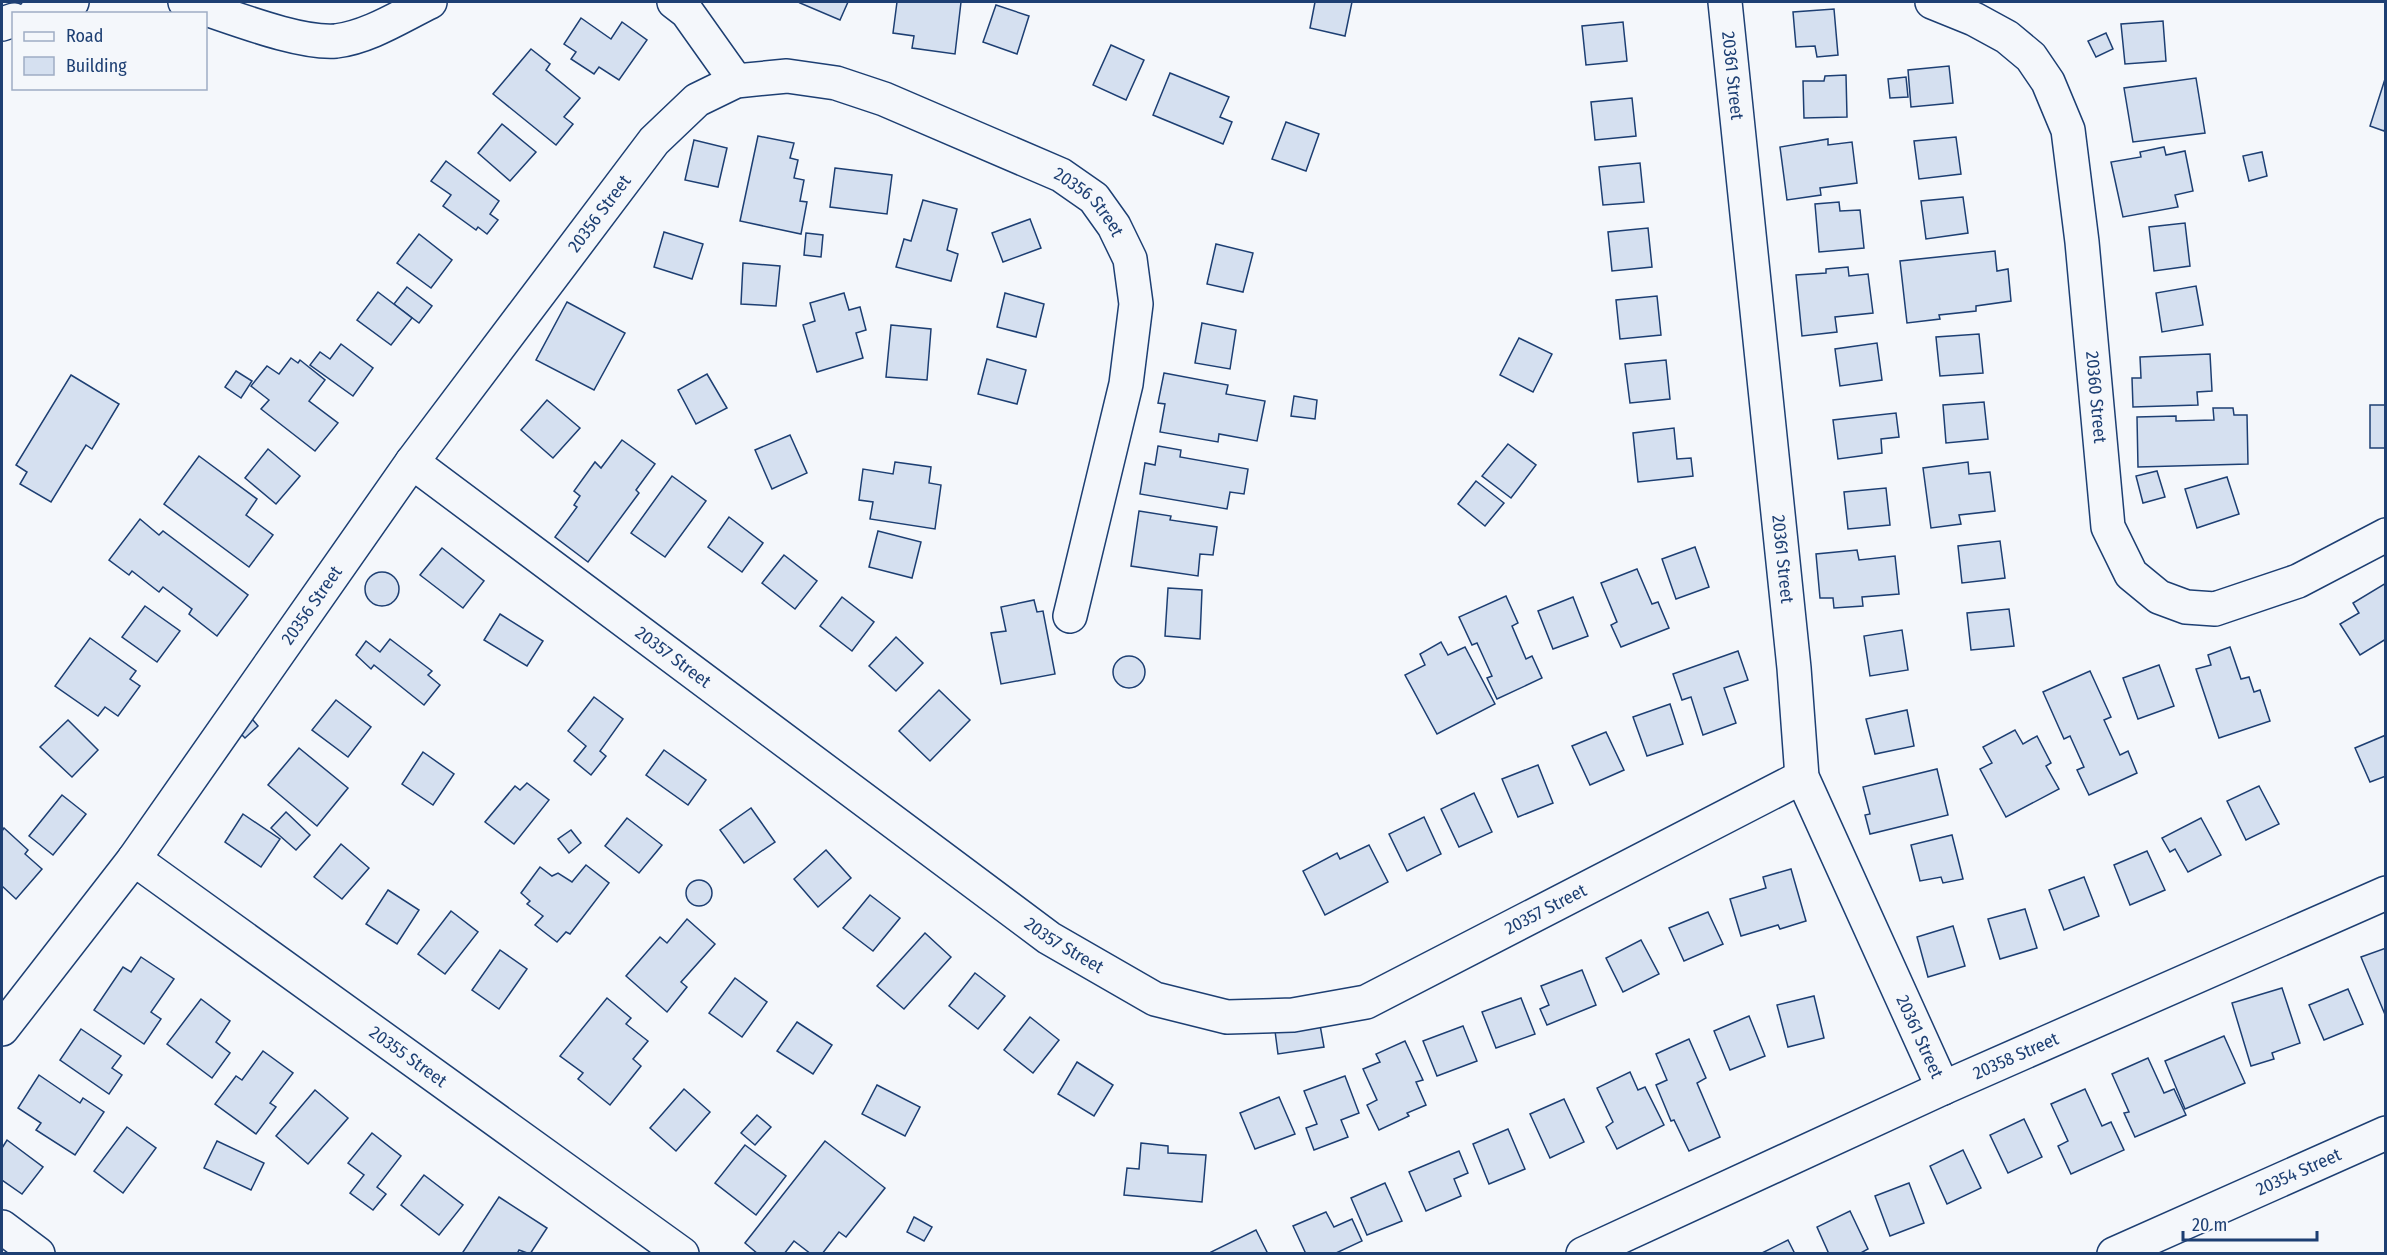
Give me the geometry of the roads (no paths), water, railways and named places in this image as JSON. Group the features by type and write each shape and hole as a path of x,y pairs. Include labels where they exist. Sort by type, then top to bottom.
{"street":[{"path":"41,12 72,2"},
{"path":"184,2 304,39 337,41 369,32 430,2"},
{"path":"674,2 687,12 736,81"},
{"name":"20361 Street","path":"1725,2 1794,668 1802,777 1943,1088"},
{"name":"20360 Street","path":"1932,2 1974,19 2007,37 2031,57 2048,82 2068,130 2083,253 2108,527 2131,574 2159,597 2186,607 2216,609 2298,581 2385,534"},
{"name":"20356 Street","path":"2,1029 134,859 412,462 654,141 697,100 736,81 787,76 836,83 884,99 1061,176 1094,198 1114,226 1130,259 1136,304 1126,384 1070,616"},
{"name":"20357 Street","path":"412,462 1049,938 1155,999 1227,1017 1293,1015 1366,1002 1802,777"},
{"name":"20355 Street","path":"134,859 682,1254"},
{"name":"20358 Street","path":"1583,1254 1943,1088 2385,893"},
{"name":"20354 Street","path":"2114,1254 2385,1133"},
{"path":"2,1227 38,1254"}]}
